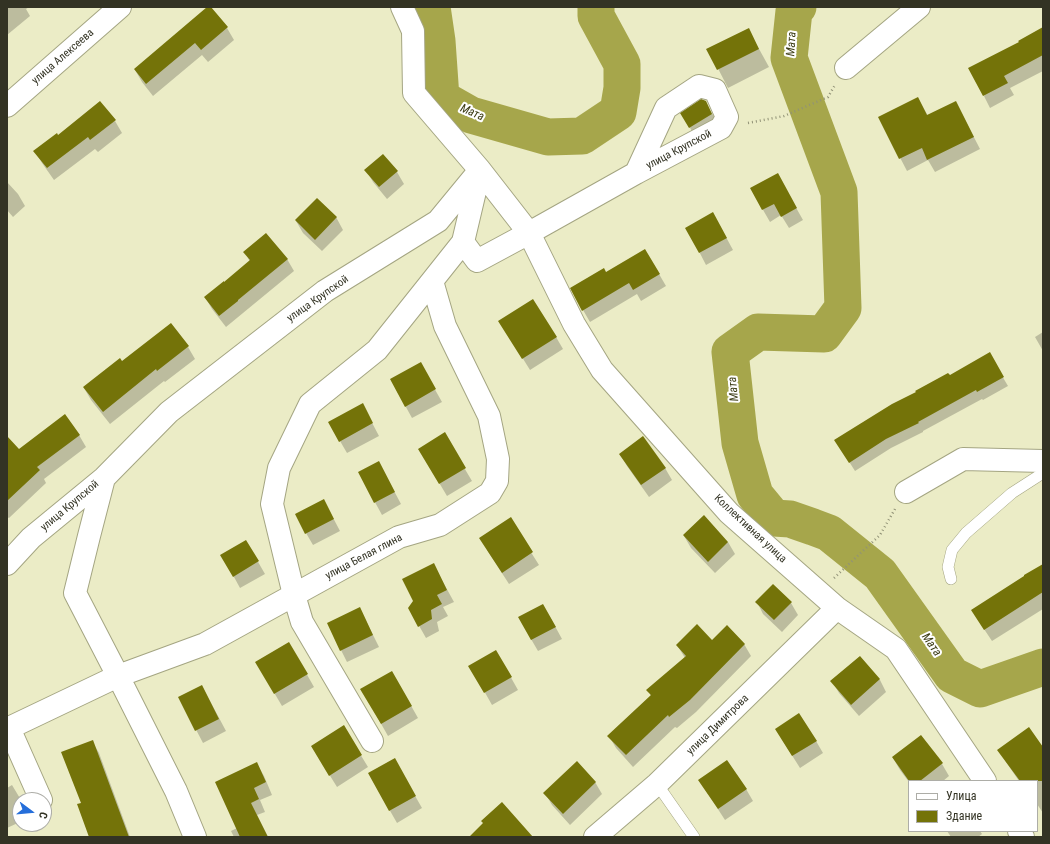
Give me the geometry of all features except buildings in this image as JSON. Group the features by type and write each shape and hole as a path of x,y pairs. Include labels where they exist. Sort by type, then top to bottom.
{"street":[{"name":"улица Алексеева","path":"7,106 120,7"},
{"path":"402,7 413,31 414,93 480,170 529,233"},
{"path":"846,68 919,7"},
{"name":"улица Крупской","path":"463,242 477,261 721,128 728,117 715,90 699,86 666,108 636,173"},
{"path":"372,742 302,622 272,504 279,468 310,404 377,350 463,242 480,170"},
{"name":"улица Крупской","path":"7,564 31,538 104,478 169,412 325,291 438,221 480,170"},
{"name":"Коллективная улица","path":"529,233 574,324 602,370 729,512 837,608 896,649 985,780"},
{"name":"улица Белая глина","path":"8,728 118,676 205,644 399,536 440,525 490,493 497,481 498,459 489,416 445,326 432,281"},
{"path":"906,492 963,459 1043,461"},
{"path":"104,478 88,536 75,593 176,790 195,837"},
{"name":"улица Димитрова","path":"595,837 657,784 837,608"},
{"path":"8,728 37,792"}],"lane":[{"path":"951,579 948,567 952,550 966,533 1012,494 1043,474"},
{"path":"657,784 694,837"}],"path":[{"path":"721,128 784,116 828,97"},
{"path":"833,580 880,534 906,492"}],"waterway":[{"name":"Мата","path":"432,7 437,41 441,98 471,115 548,137 582,136 618,112 622,88 622,64 596,16 596,7"},
{"name":"Мата","path":"798,7 794,11 789,58 839,192 843,308 824,334 758,332 730,352 740,443 755,495 774,518 790,519 829,533 880,574 952,675 980,689 1043,667"}]}
